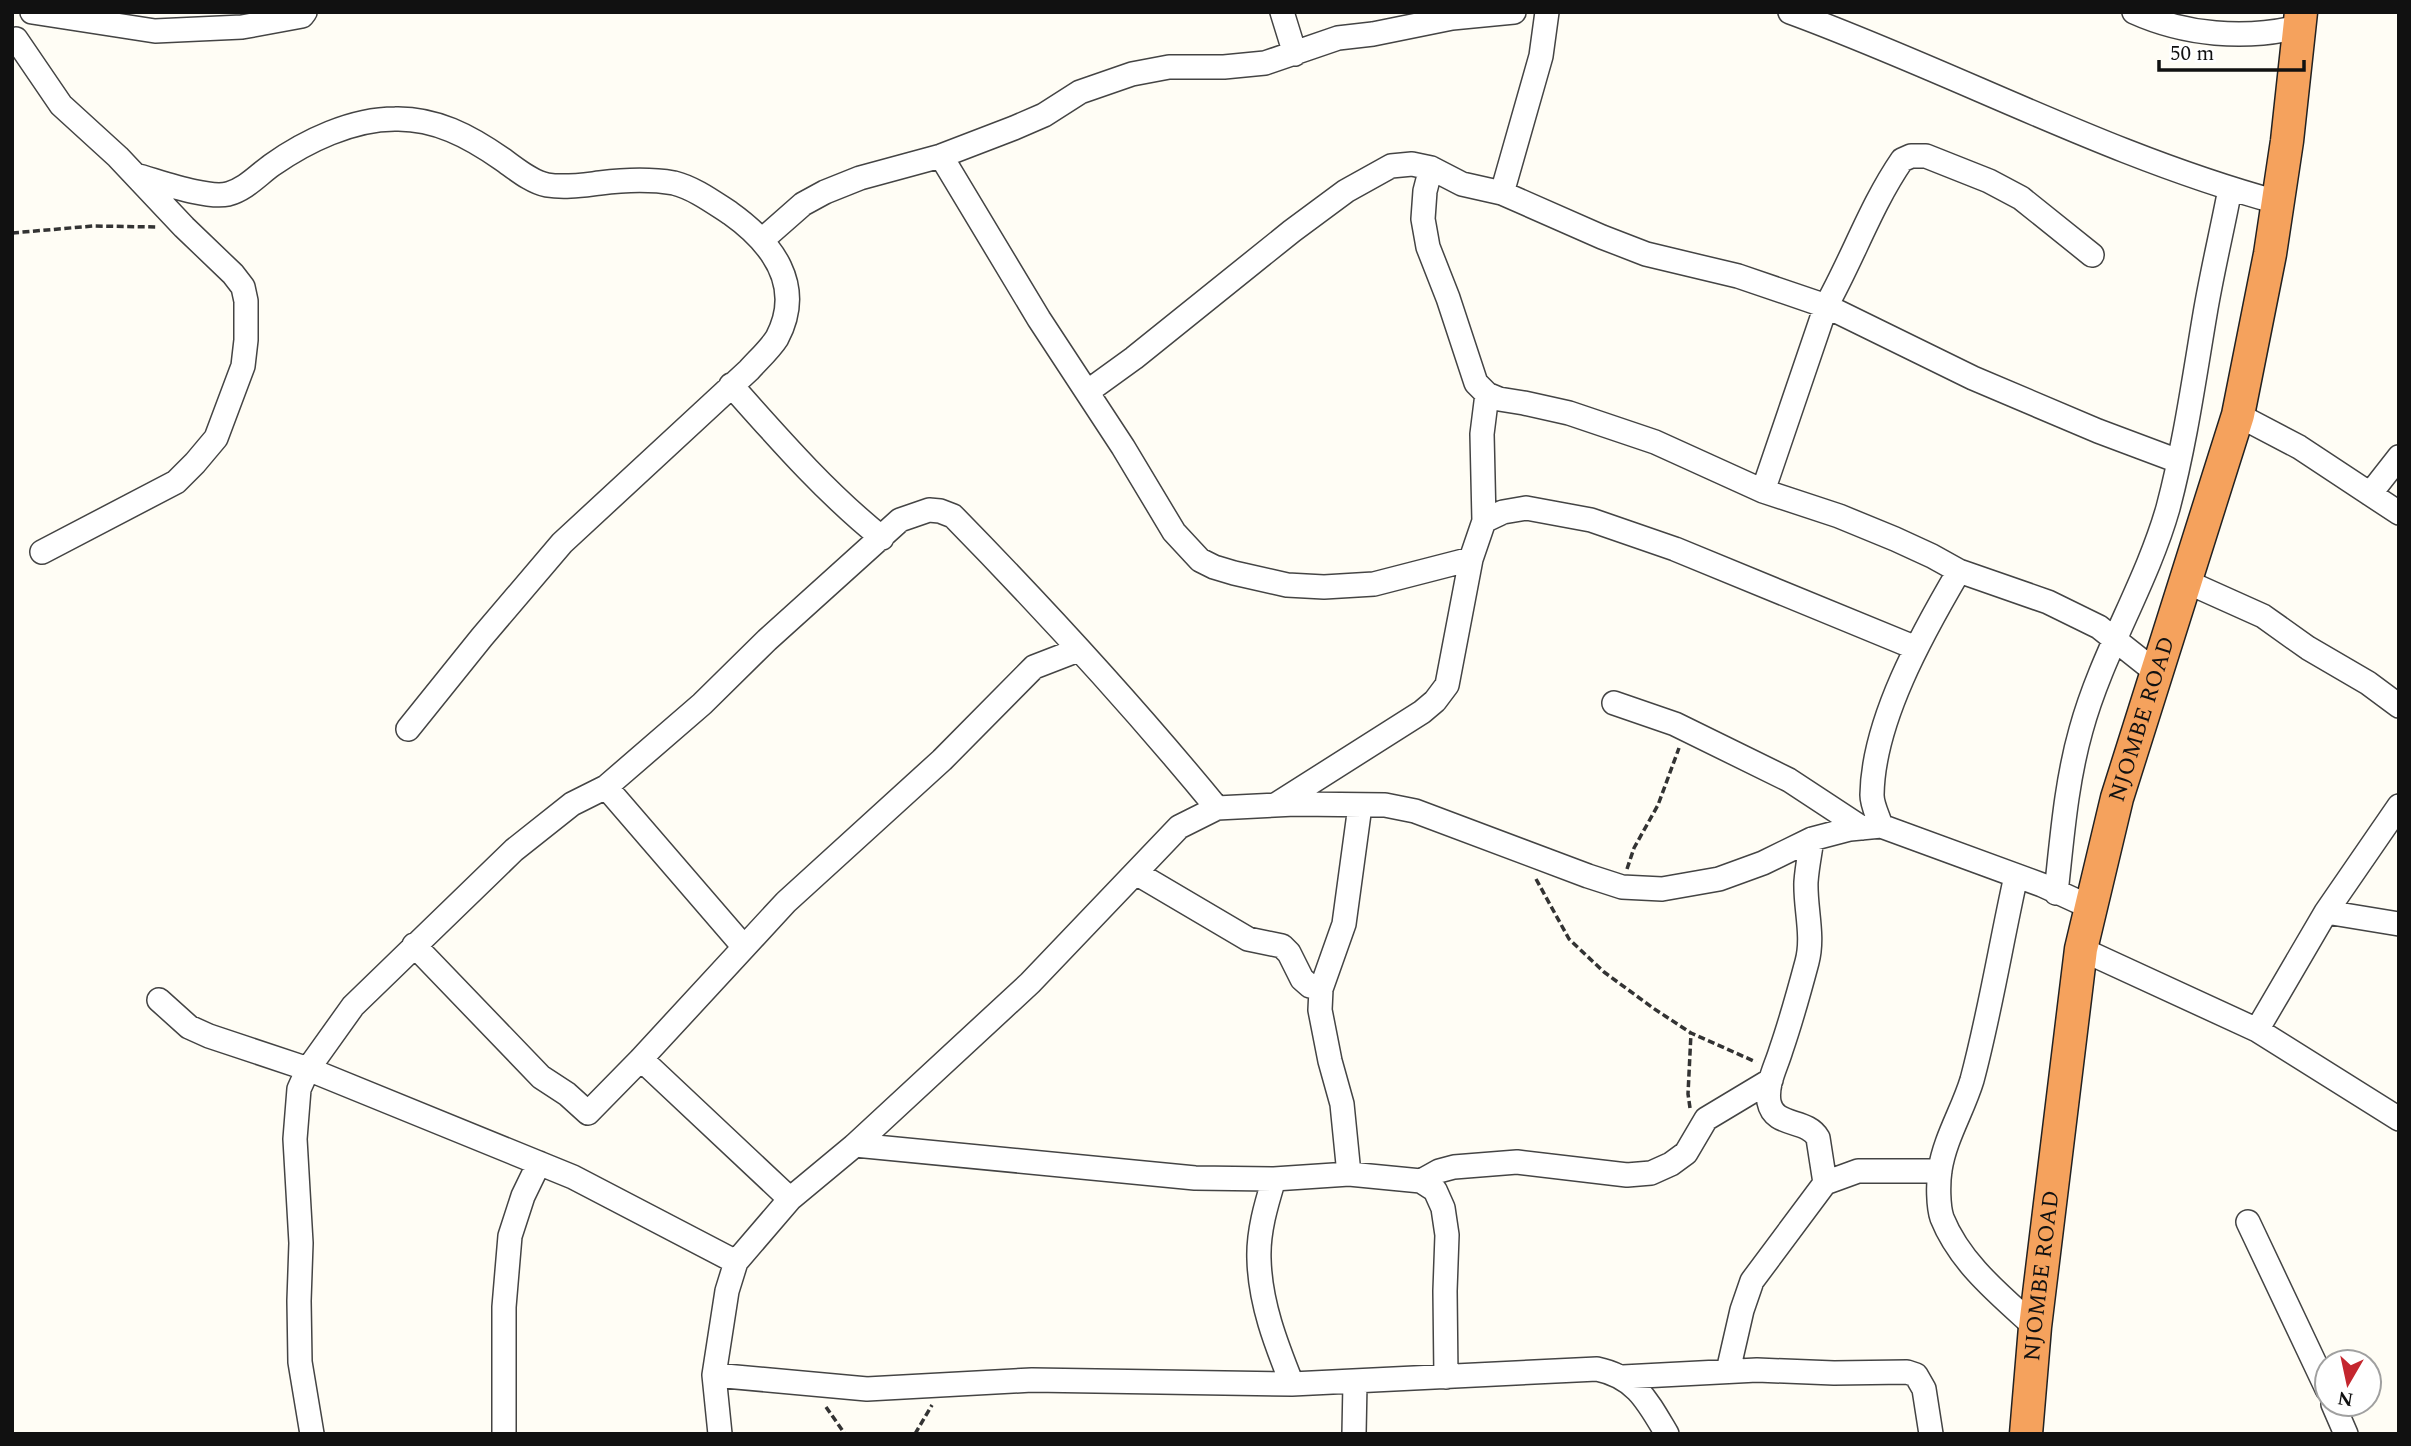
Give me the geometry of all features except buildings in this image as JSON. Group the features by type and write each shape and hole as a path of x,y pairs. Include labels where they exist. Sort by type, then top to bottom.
{"highway":[{"name":"NJOMBE ROAD","path":"2026,1434 2035,1327 2081,949 2117,799 2238,415 2270,254 2287,141 2287,21"}],"street":[{"path":"21,12 14,50 61,105 233,274 243,288 246,301 243,366 216,438 176,482 42,552"},
{"path":"32,12 155,32 242,27 302,16 304,12"},
{"path":"1282,12 1295,54"},
{"path":"762,240 803,205 825,192 860,178 941,156 1044,115 1080,92 1132,74 1169,67 1265,63 1338,38 1373,34 1451,15 1514,12"},
{"path":"1502,193 1541,56 1547,12"},
{"path":"1790,12 1870,42 2130,154 2230,189 2277,202"},
{"path":"2134,12 2205,33 2287,21"},
{"path":"135,175 197,192 227,194 250,183 300,146 351,126 391,118 418,119 440,124 482,145 545,185 572,186 649,180 677,184 709,198 753,229 778,258 786,282 786,313 776,339 732,385 562,543 482,636 408,729"},
{"path":"941,156 1174,532 1200,560 1214,567 1287,585 1324,587 1374,584 1471,559"},
{"path":"1763,491 1826,306 1902,160 1911,156 1926,156 1989,181 2021,198 2092,255"},
{"path":"1087,392 1135,358 1292,231 1346,191 1391,166 1412,164 1431,168 1462,184 1502,193 1646,254 1738,276 1826,306 1973,378 2098,431 2178,461"},
{"path":"1431,168 1425,191 1423,219 1427,247 1448,298 1476,383 1487,394 1499,399 1569,413 1655,442 1763,491 1884,534 1959,571 2048,603 2099,627 2157,673"},
{"path":"2056,893 2071,773 2078,740 2115,639 2148,567 2168,508 2230,189"},
{"path":"732,385 796,458 855,516 882,538"},
{"path":"1275,805 1422,712 1447,685 1471,559 1484,520 1482,434 1487,394"},
{"path":"2238,415 2299,447 2399,513"},
{"path":"2370,494 2399,457"},
{"path":"1484,520 1503,512 1527,508 1591,520 1675,548 1916,648"},
{"path":"312,1434 300,1362 301,1243 295,1139 299,1088 308,1069 353,1006 514,850 572,804 606,787 702,704 767,640 900,520 929,510 953,516 1028,593 1133,709 1217,808"},
{"path":"1872,827 1875,770 1886,722 1916,648 1959,571"},
{"path":"2185,582 2263,616 2399,706"},
{"path":"414,945 541,1077 567,1094 588,1113 786,902 942,760 1034,667 1078,650"},
{"path":"1614,703 1684,729 1788,780 1872,827 2015,876 2090,907"},
{"path":"606,787 744,947"},
{"path":"720,1434 714,1374 727,1291 736,1262 790,1199 855,1145 1030,984 1179,827 1217,808 1385,805 1415,811 1622,887 1661,888 1719,879 1763,863 1812,839 1872,827"},
{"path":"1349,1174 1342,1104 1320,1010 1321,989 1344,924 1360,806"},
{"path":"2257,1030 2326,912 2399,806"},
{"path":"1812,839 1806,881 1810,938 1808,959 1772,1075 1769,1104 1775,1115 1785,1121 1806,1125 1815,1131 1825,1183"},
{"path":"1136,873 1248,939 1282,946 1289,953 1302,979 1310,986 1321,989"},
{"path":"2015,876 1975,1069 1966,1101 1951,1132 1940,1171 1941,1215 1958,1248 1983,1280 2035,1327"},
{"path":"2326,912 2399,924"},
{"path":"2081,949 2257,1030 2399,1119"},
{"path":"159,1000 189,1027 308,1069 573,1177 736,1262"},
{"path":"641,1059 790,1199"},
{"path":"1422,1181 1439,1171 1454,1167 1517,1162 1627,1175 1651,1173 1671,1164 1686,1153 1706,1119 1772,1075"},
{"path":"855,1145 1181,1177 1273,1179 1349,1174 1422,1181 1435,1190 1443,1208 1447,1234 1446,1377"},
{"path":"504,1434 504,1307 510,1236 523,1196 539,1163"},
{"path":"1728,1371 1742,1310 1752,1281 1825,1183 1858,1171 1940,1171"},
{"path":"1273,1179 1263,1217 1258,1257 1261,1292 1292,1384"},
{"path":"2248,1222 2313,1359"},
{"path":"714,1374 866,1389 1032,1380 1292,1384 1597,1369 1623,1377 1728,1371 1907,1372 1916,1375 1924,1389 1931,1434"},
{"path":"1623,1377 1650,1404 1667,1434"},
{"path":"1354,1434 1355,1382"}],"path":[{"path":"12,233 93,226 184,227"},
{"path":"1622,887 1634,848 1658,805 1684,729"},
{"path":"1521,850 1569,939 1604,972 1691,1033 1772,1075"},
{"path":"1691,1033 1688,1094 1698,1130"},
{"path":"809,1385 845,1434"},
{"path":"915,1434 944,1385"}]}
